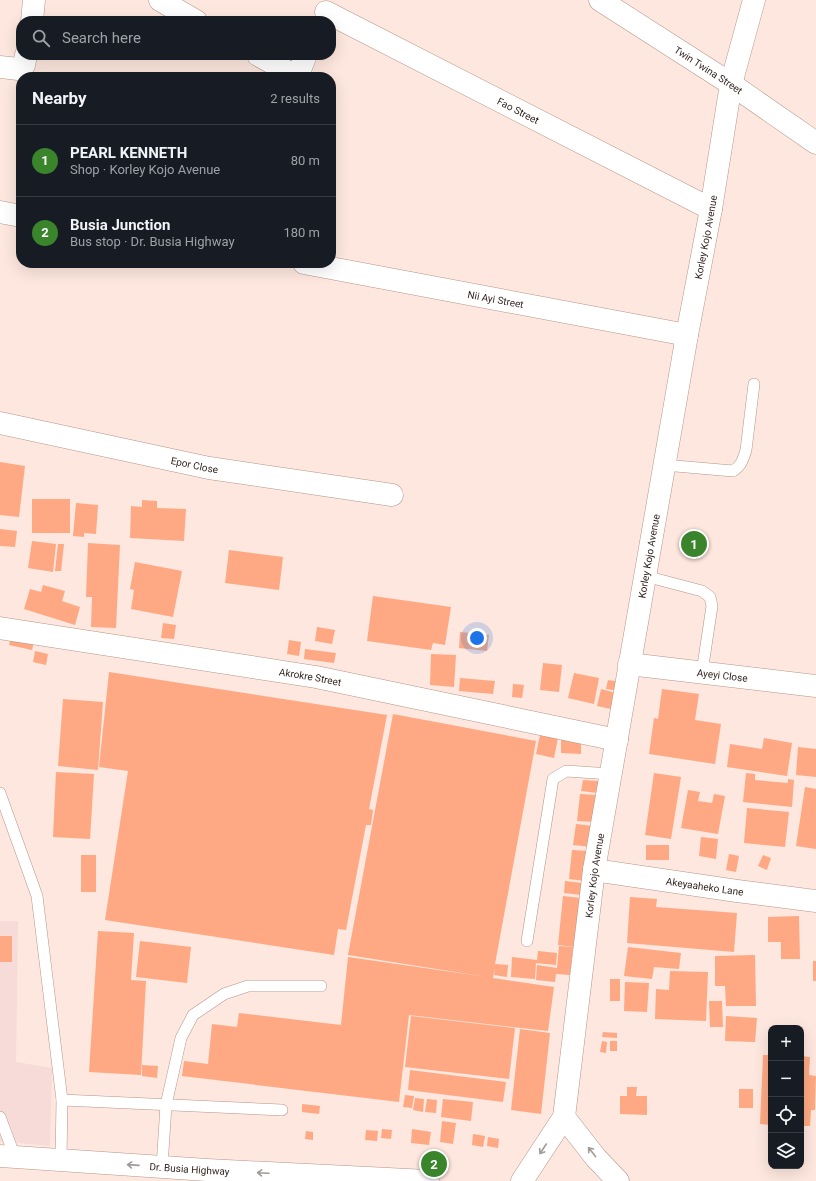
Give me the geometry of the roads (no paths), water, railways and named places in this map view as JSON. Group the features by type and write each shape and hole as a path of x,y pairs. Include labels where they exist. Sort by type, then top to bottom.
{"main road":[{"path":"32,16 34,0"},
{"path":"160,0 187,16"},
{"name":"Twin Twina Street","path":"600,0 731,84 816,143"},
{"name":"Korley Kojo Avenue","path":"522,1181 564,1117 594,870 629,664 687,335 711,210 731,84 754,0"},
{"name":"Fao Street","path":"326,11 336,16"},
{"name":"Fao Street","path":"336,16 711,210"},
{"path":"0,67 18,69 24,65 25,60"},
{"path":"267,60 288,72"},
{"path":"299,72 304,60"},
{"path":"0,212 16,215"},
{"name":"Nii Ayi Street","path":"331,268 687,335"},
{"name":"Epor Close","path":"0,424 209,468 392,495"},
{"name":"Akrokre Street","path":"0,628 316,677 617,740"},
{"name":"Ayeyi Close","path":"629,664 816,686"},
{"name":"Akeyaaheko Lane","path":"594,870 816,901"},
{"path":"564,1117 596,1158 618,1181"},
{"name":"Dr. Busia Highway","path":"8,1156 162,1167 428,1181"}],"lane":[{"path":"664,465 732,472 739,467 746,450 754,384"},
{"path":"645,576 702,591 710,597 712,606 702,672"},
{"path":"527,941 553,779 566,772 611,774"},
{"path":"0,794 37,896 62,1100 61,1160"},
{"path":"162,1167 166,1105 181,1038 193,1015 224,994 248,986 321,986"},
{"path":"62,1100 282,1110"},
{"path":"0,1117 8,1156"}],"place":[{"name":"PEARL KENNETH","path":"694,544"},
{"name":"Busia Junction","path":"434,1164"}]}
